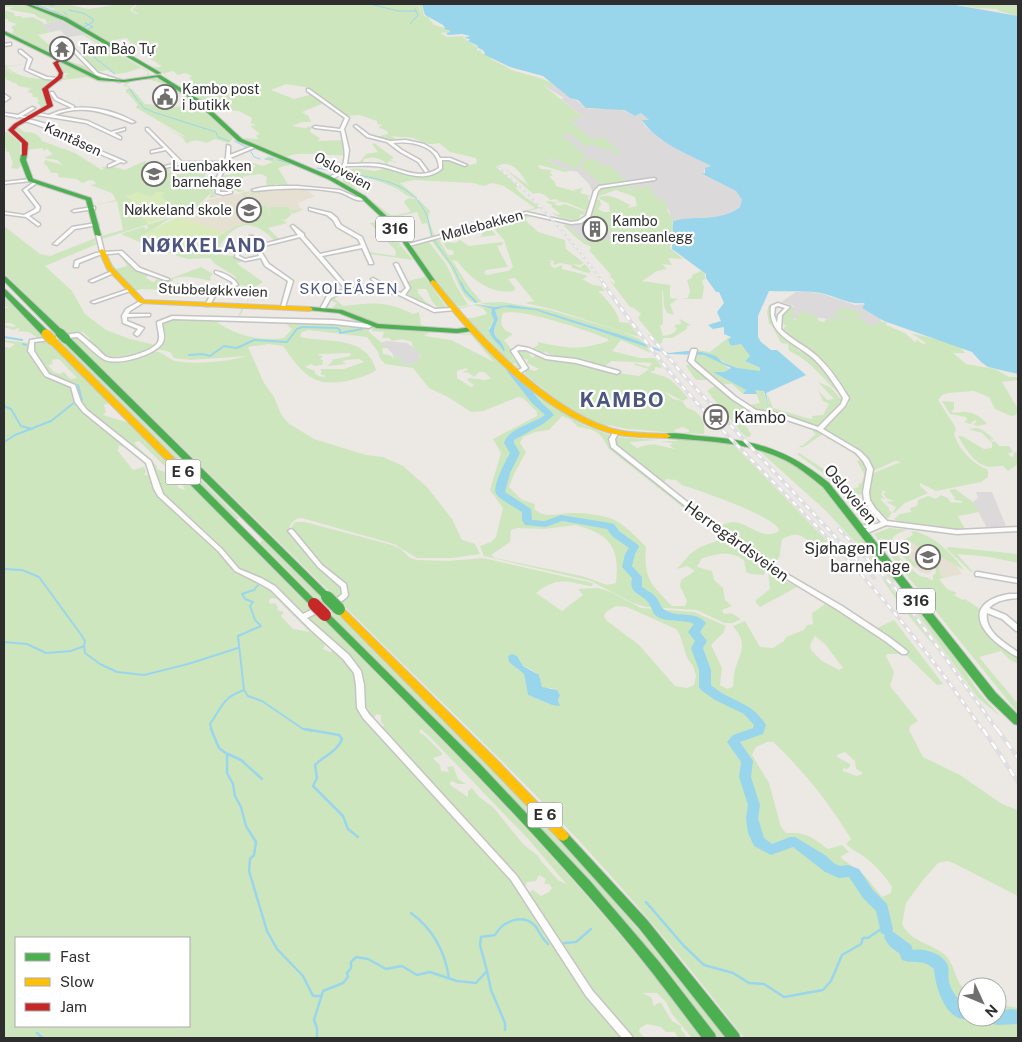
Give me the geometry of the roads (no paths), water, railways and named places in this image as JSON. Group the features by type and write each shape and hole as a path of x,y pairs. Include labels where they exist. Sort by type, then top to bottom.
{"main road":[{"name":"Osloveien","path":"26,4 65,19 156,75 205,107 236,136 254,147 330,178 365,199 386,218 453,309 472,329 519,372 564,408 604,430 637,435 728,440 754,444 777,451 795,460 819,478 992,696 1018,721"},
{"path":"4,32 98,78 120,81 156,75"},
{"path":"60,60 55,63 61,72 59,79 46,87 45,91 50,104 11,130 25,143 23,160 33,182 86,197 90,200 100,241"},
{"name":"Stubbeløkkveien","path":"100,241 107,264 142,302 322,309 342,311 377,326 457,331 472,329"},
{"name":"E 6","path":"4,278 56,337 318,610 494,785 570,866 649,958 710,1038"},
{"name":"E 6","path":"4,291 56,337 335,602 522,791 605,880 677,964 734,1038"},
{"name":"Osloveien","path":"992,696 993,701 1018,729"}],"street":[{"path":"62,38 97,74 120,81"},
{"path":"4,45 10,44"},
{"path":"20,51 30,59 26,69 46,78 59,79"},
{"path":"308,90 345,116 346,121 342,130 347,150 345,164 340,173 330,178"},
{"path":"52,93 56,99 73,107 113,113 134,122"},
{"path":"4,95 8,98 4,101"},
{"path":"32,116 73,107"},
{"path":"4,114 87,122 120,138"},
{"name":"Kantåsen","path":"32,116 44,125 122,162 109,166"},
{"path":"345,164 380,166 413,174 424,174 440,169 442,166 435,151 404,141 390,142 368,136 356,126"},
{"path":"315,127 342,130"},
{"path":"111,133 124,129"},
{"path":"147,129 181,163"},
{"path":"390,142 419,161 426,171"},
{"path":"217,181 228,157 228,146"},
{"path":"228,157 254,147"},
{"path":"152,152 167,149"},
{"path":"440,159 448,158 465,165"},
{"path":"166,167 181,163 224,163"},
{"name":"Møllebakken","path":"407,245 526,213 568,222 579,222 588,217 596,191 600,187 654,179"},
{"path":"4,183 33,182"},
{"path":"27,216 38,209 25,190 33,182"},
{"path":"254,190 294,187 343,192 357,200 365,199"},
{"path":"74,210 93,208"},
{"path":"311,210 322,211 333,216 339,226 360,238 371,263"},
{"path":"4,213 27,216 38,225"},
{"path":"294,226 348,289"},
{"path":"55,244 74,228 121,252 136,268 167,279"},
{"path":"250,237 262,244 302,235"},
{"path":"76,266 77,262 100,241"},
{"path":"238,251 238,257 242,260 261,257 262,244"},
{"path":"320,255 364,246"},
{"name":"Stubbeløkkveien","path":"261,257 269,267 290,279 292,283 283,308"},
{"path":"396,264 408,288 403,294"},
{"path":"91,281 114,272"},
{"path":"207,305 215,292 236,285 234,281 217,272"},
{"path":"373,279 380,283 380,290"},
{"path":"322,309 329,297 348,289 380,290 403,294 434,311 453,309"},
{"path":"93,302 131,290"},
{"name":"Stubbeløkkveien","path":"124,316 128,310 142,302"},
{"path":"779,329 780,315 788,307 778,304 773,306 772,314 779,329 787,338 817,359 846,398 843,406 819,429"},
{"name":"Stubbeløkkveien","path":"124,316 148,315"},
{"path":"124,316 124,322 141,328 137,334"},
{"path":"369,326 334,322 169,317 159,323 162,338 156,346 143,354 115,360 104,358 79,335 32,341 31,352 47,375 73,386 78,402 85,411 150,462 158,491 164,499 180,511 220,550 237,570 268,585 348,659 358,673 361,708 366,716 514,878 589,993 628,1038"},
{"path":"519,372 524,368 514,350 520,348 530,349 546,357 582,362 617,372"},
{"path":"693,353 691,361 696,366 734,398 754,411 779,415 819,429 852,447 866,460 870,473 866,497 881,525"},
{"name":"Herregårdsveien","path":"616,432 612,439 612,446 738,546 777,572 840,608 904,652"},
{"path":"861,530 875,529 881,525 957,532 1018,529"},
{"path":"291,531 320,566 344,586 345,595 335,602"},
{"path":"978,574 1018,581"},
{"path":"1018,596 1008,596 994,600 984,609 983,618 988,631 996,640 1018,655"},
{"path":"984,609 1004,617 1018,629"},
{"path":"302,617 318,610"}],"water":[{"path":"422,4 950,4 1018,16 1018,374 988,367 972,352 884,321 862,308 865,304 863,303 853,303 827,294 808,292 769,291 758,316 758,337 761,342 771,350 777,350 806,375 766,393 769,409 764,391 755,390 757,394 743,394 746,390 713,372 724,372 731,368 704,355 668,354 535,310 504,307 495,310 498,319 494,331 496,337 503,345 505,351 503,351 489,331 494,320 491,313 492,309 477,304 494,307 510,305 537,309 630,338 669,353 702,352 716,356 722,362 737,368 760,371 760,368 745,361 750,356 741,344 731,346 728,340 731,337 724,334 724,327 713,329 708,325 721,321 717,312 724,303 719,292 716,292 706,278 706,274 672,249 673,221 725,215 740,207 742,200 736,191 702,174 705,173 705,168 711,166 673,147 656,135 642,120 649,120 641,113 635,116 624,110 586,108 578,100 570,98 543,76 510,67 485,55 484,51 478,46 468,41 470,39 464,38 470,36 462,34 448,35 446,33 450,32 449,30 444,29 443,25 425,15"},
{"path":"512,654 517,656 523,666 539,675 542,687 557,690 560,695 558,700 560,706 552,705 528,695 524,674 509,662 508,656"}],"waterway":[{"path":"32,4 58,13 98,36"},
{"path":"46,4 54,6"},
{"path":"370,4 398,11 416,11"},
{"path":"69,10 83,13 93,19 93,22 88,25"},
{"path":"410,24 418,15 416,11"},
{"path":"64,12 67,15"},
{"path":"84,27 88,25"},
{"path":"88,25 93,27 88,29"},
{"path":"104,46 89,53 109,69"},
{"path":"110,70 115,74"},
{"path":"129,88 138,101"},
{"path":"139,102 144,108 153,112 216,132 218,137 229,141"},
{"path":"234,141 246,147"},
{"path":"250,150 254,157 260,159"},
{"path":"265,159 273,159"},
{"path":"278,160 288,163"},
{"path":"317,168 339,172"},
{"path":"345,173 390,182 409,193 417,200 426,213 432,237"},
{"path":"433,239 453,267 461,284"},
{"path":"461,283 465,291 476,302"},
{"path":"189,355 202,354 210,356 224,346 237,348 254,340 287,342 297,329 302,327 337,328 340,330 340,333 362,329"},
{"path":"4,337 22,340"},
{"path":"510,370 535,401 550,415 510,439 509,443 515,453 505,473 500,493 527,511 529,523 546,524 561,518 610,526 616,534 634,547 627,567 637,577 636,586 638,590 650,597 657,608"},
{"path":"78,385 82,400"},
{"path":"31,429 51,421 75,402"},
{"path":"4,406 11,409 21,426 31,429"},
{"path":"4,442 31,429"},
{"path":"4,569 22,570 39,577 82,636 85,641 84,646"},
{"path":"244,690 238,636 261,626 255,620 250,606 253,602 245,599 242,594 254,590 258,585"},
{"path":"659,612 670,617 691,618 700,623 694,632 701,641 697,648 705,670 705,687 712,693 748,711 760,725 759,731 737,738 733,742 747,761 745,777 754,805 752,818 759,842 771,850 790,842 795,842 830,868 839,872 848,871 854,873 868,894 882,908 886,929"},
{"path":"4,642 27,644 46,653 71,651 84,646"},
{"path":"84,646 85,653 100,664 117,672 144,675 188,664 238,648"},
{"path":"212,731 210,724 227,699 244,690"},
{"path":"244,690 248,696 262,701 303,729 312,731"},
{"path":"211,729 219,748 227,754 227,773 233,784 235,796 241,807 246,826 256,842 254,855 250,859 249,871 267,931 277,949 303,976 313,996 320,996"},
{"path":"305,729 339,735 342,739 334,750 315,765 317,778 313,786 343,816 348,829 358,837"},
{"path":"228,754 241,760 262,779"},
{"path":"646,902 684,946 704,965 733,973 749,983 764,984 784,997 823,990 831,981 842,955 861,944 863,938 868,938 884,927"},
{"path":"411,913 426,926 437,942 449,978"},
{"path":"487,971 480,945 481,937 495,935 508,922 520,919 531,922 548,944"},
{"path":"564,943 576,942 591,929"},
{"path":"891,937 897,944 906,949 907,956 923,956 931,959 941,967 942,982 948,997 957,1008"},
{"path":"317,1038 317,1028 314,1020 323,991 343,983 348,977 347,973 351,968 351,962 356,957 368,959 386,969 402,966 417,975 430,972 457,981 476,983 487,971"},
{"path":"487,971 491,990 505,1023 505,1030"},
{"path":"1007,1017 1018,1017"},
{"path":"37,1033 43,1038"}],"railway":[{"path":"499,168 528,194 555,223 604,284"},
{"path":"603,283 681,385 719,427 819,529 877,593 932,660 983,731"},
{"path":"650,336 689,381 874,578"},
{"path":"839,529 896,589 998,731"},
{"path":"983,729 1018,782"},
{"path":"997,729 1018,758"}],"place":[{"name":"Tam Bảo Tự","path":"62,49"},
{"name":"Kambo post i butikk","path":"165,97"},
{"name":"Luenbakken barnehage","path":"154,174"},
{"name":"Nøkkeland skole","path":"249,210"},
{"name":"Kambo renseanlegg","path":"595,229"},
{"name":"Kambo","path":"716,417"},
{"name":"Sjøhagen FUS barnehage","path":"928,557"}],"district":[{"name":"NØKKELAND","path":"204,246"},
{"name":"SKOLEÅSEN","path":"349,289"},
{"name":"KAMBO","path":"622,400"}]}
